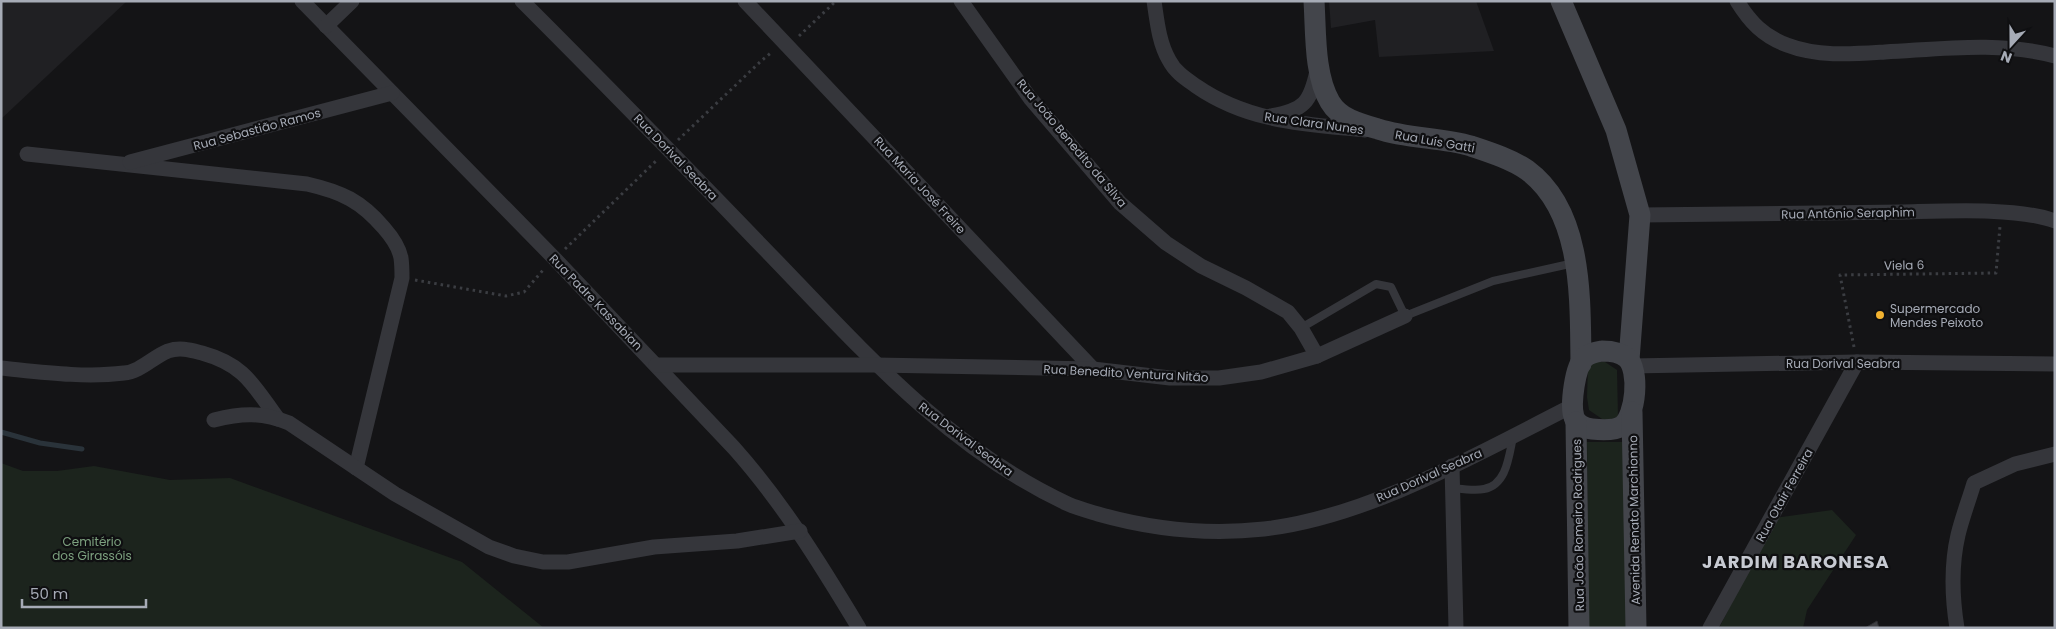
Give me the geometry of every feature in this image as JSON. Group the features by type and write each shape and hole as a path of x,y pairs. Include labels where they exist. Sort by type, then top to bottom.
{"street":[{"name":"Rua Padre Kassabian","path":"302,1 555,259 762,480 800,531 859,628"},
{"path":"326,26 352,1"},
{"name":"Rua Dorival Seabra","path":"522,1 669,149 876,365 942,424 1012,475 1071,506 1133,524 1200,531 1264,529 1326,517 1397,492 1513,436 1574,414"},
{"name":"Rua Maria José Freire","path":"745,1 1093,369"},
{"name":"Rua João Benedito da Silva","path":"960,1 1030,98 1120,203 1166,243 1202,266 1275,303 1288,312 1301,328 1317,356"},
{"name":"Rua Clara Nunes","path":"1154,1 1162,45 1169,62 1181,76 1214,98 1262,117 1388,133"},
{"name":"Rua Luís Gatti","path":"1314,1 1318,64 1325,91 1337,111 1346,118 1388,133 1469,146 1500,157 1526,170 1543,186 1558,206 1576,262 1580,303 1581,364"},
{"path":"1561,1 1616,130 1640,215 1630,363 1635,374 1632,412 1621,426 1606,430 1589,429 1574,414 1575,380 1584,358 1602,351 1613,351 1630,363"},
{"path":"1737,1 1749,20 1769,36 1788,46 1808,50 1844,54 1980,47 2030,49 2055,56"},
{"name":"Rua Luís Gatti","path":"1262,117 1285,113 1304,104 1312,92 1318,64"},
{"name":"Rua Sebastião Ramos","path":"122,165 392,93"},
{"path":"27,154 307,184 331,190 353,199 371,213 392,238 401,257 402,278 356,468"},
{"name":"Rua Antônio Seraphim","path":"1640,215 2002,212 2055,221"},
{"name":"Rua Benedito Ventura Nitão","path":"656,365 876,365 1093,369 1170,378 1219,378 1261,372 1317,356 1404,316"},
{"path":"1,368 81,373 124,373 137,369 166,352 180,349 189,350 219,359 241,371 278,419"},
{"name":"Rua Dorival Seabra","path":"1630,363 1857,362 2055,364"},
{"name":"Rua Otair Ferreira","path":"1710,628 1857,362"},
{"name":"Avenida Renato Marchionno","path":"1632,412 1636,628"},
{"path":"214,420 238,414 278,419 315,439 395,494 489,547 514,556 543,562 568,562 654,547 737,541 800,531"},
{"name":"Rua João Romeiro Rodrigues","path":"1574,414 1579,628"},
{"path":"1957,628 1953,572 1958,536 1974,483 2015,464 2055,454"},
{"path":"1452,466 1456,628"}],"lane":[{"name":"Rua Benedito Ventura Nitão","path":"1404,316 1494,280 1576,262"},
{"path":"1301,328 1376,284 1391,287 1404,316"},
{"path":"1453,488 1486,489 1499,481 1507,467 1513,436"}],"path":[{"path":"402,278 506,296 524,292 555,259 760,60 814,23 836,1"},
{"name":"Viela 6","path":"1857,362 1840,274 1996,273 2002,212"}],"shaded area":[{"path":"1,1 127,1 1,119"},
{"path":"1329,1 1476,1 1494,51 1379,57 1375,20 1331,28"}],"green space":[{"path":"1595,362 1605,362 1617,370 1618,417 1605,421 1589,410 1587,397 1588,366"},
{"path":"1587,442 1631,442 1633,628 1589,628"},
{"name":"Cemitério dos Girassóis","path":"1,463 23,471 57,471 94,466 170,480 230,478 462,562 544,628 1,628"},
{"path":"1832,510 1856,535 1807,610 1803,628 1719,628 1775,518"}],"building":[{"path":"1877,621 1879,628 1865,628"}],"waterway":[{"path":"1,432 40,443 82,449"}],"place":[{"name":"Supermercado Mendes Peixoto","path":"1880,315"}],"district":[{"name":"JARDIM BARONESA","path":"1796,561"}]}
